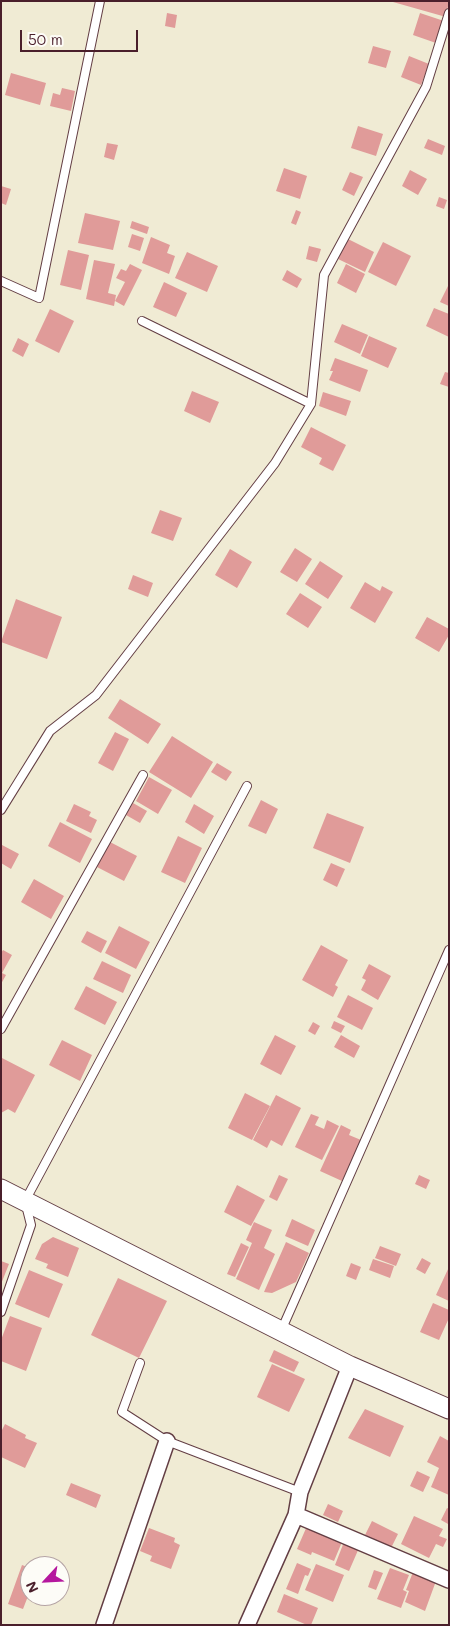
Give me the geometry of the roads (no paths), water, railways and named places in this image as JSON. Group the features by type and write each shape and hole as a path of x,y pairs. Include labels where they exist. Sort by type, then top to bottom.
{"street":[{"path":"1,1189 350,1366 449,1409"},
{"path":"247,1625 296,1515 300,1492 350,1366"},
{"path":"104,1625 167,1440"},
{"path":"296,1515 449,1580"}],"lane":[{"path":"1,281 39,298 100,1"},
{"path":"1,810 50,731 96,695 275,463 311,404 324,275 426,87 449,13"},
{"path":"142,321 311,404"},
{"path":"1,1030 143,775"},
{"path":"1,1312 31,1225 25,1201 247,786"},
{"path":"281,1331 449,950"},
{"path":"140,1363 122,1412 167,1440 300,1492"}]}
